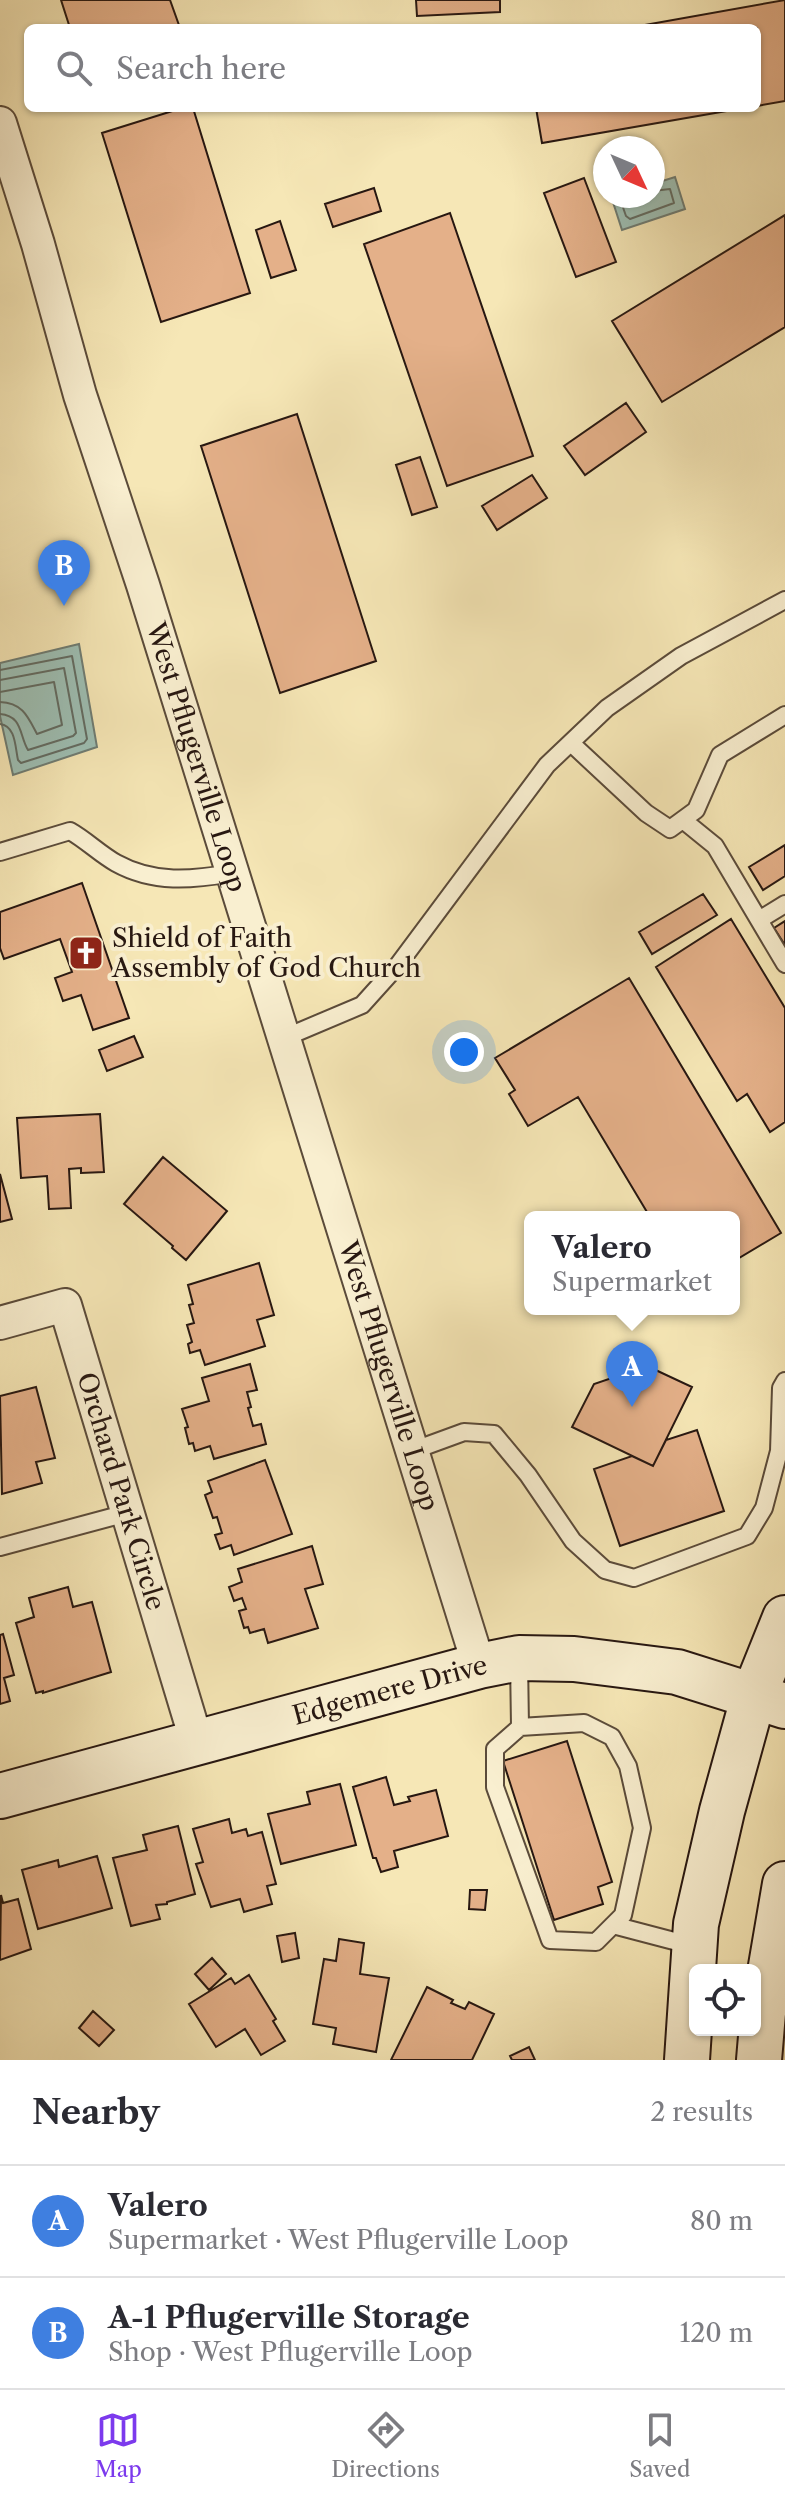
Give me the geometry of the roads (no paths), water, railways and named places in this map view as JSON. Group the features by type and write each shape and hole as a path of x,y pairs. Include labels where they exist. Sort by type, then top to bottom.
{"street":[{"name":"West Pflugerville Loop","path":"0,123 80,395 143,585 412,1451 499,1662"},
{"name":"Orchard Park Circle","path":"0,1323 65,1305 197,1743"},
{"path":"687,2060 696,1924 722,1811 769,1701 785,1618"},
{"name":"Edgemere Drive","path":"0,1796 499,1662 574,1659 677,1672 769,1701"},
{"path":"759,2060 763,2013 785,1884"}],"lane":[{"path":"284,1038 362,1005 398,965 547,765 607,708 681,656 785,600"},
{"path":"571,743 646,813 670,829 696,810 720,755 785,715"},
{"path":"683,820 715,846 785,964"},
{"path":"0,852 70,831 116,863 157,877 199,879 232,873"},
{"path":"759,920 785,904"},
{"path":"412,1451 464,1432 494,1434 528,1475 573,1541 605,1570 634,1578 747,1536 764,1508 779,1451 781,1388 785,1381"},
{"path":"0,1547 127,1513"},
{"path":"499,1662 520,1727"},
{"path":"584,1723 612,1737 628,1766 642,1828 623,1915 596,1942 550,1940 495,1787 495,1749 520,1727 584,1723"},
{"path":"613,1925 695,1946"}],"water":[{"path":"675,177 685,209 622,230 615,208 665,208 665,180"},
{"path":"79,644 97,747 13,775 0,716 0,663"}],"place":[{"name":"A-1 Pflugerville Storage","path":"64,606"},
{"name":"Shield of Faith Assembly of God Church","path":"86,953"},
{"name":"Valero","path":"632,1407"}]}
